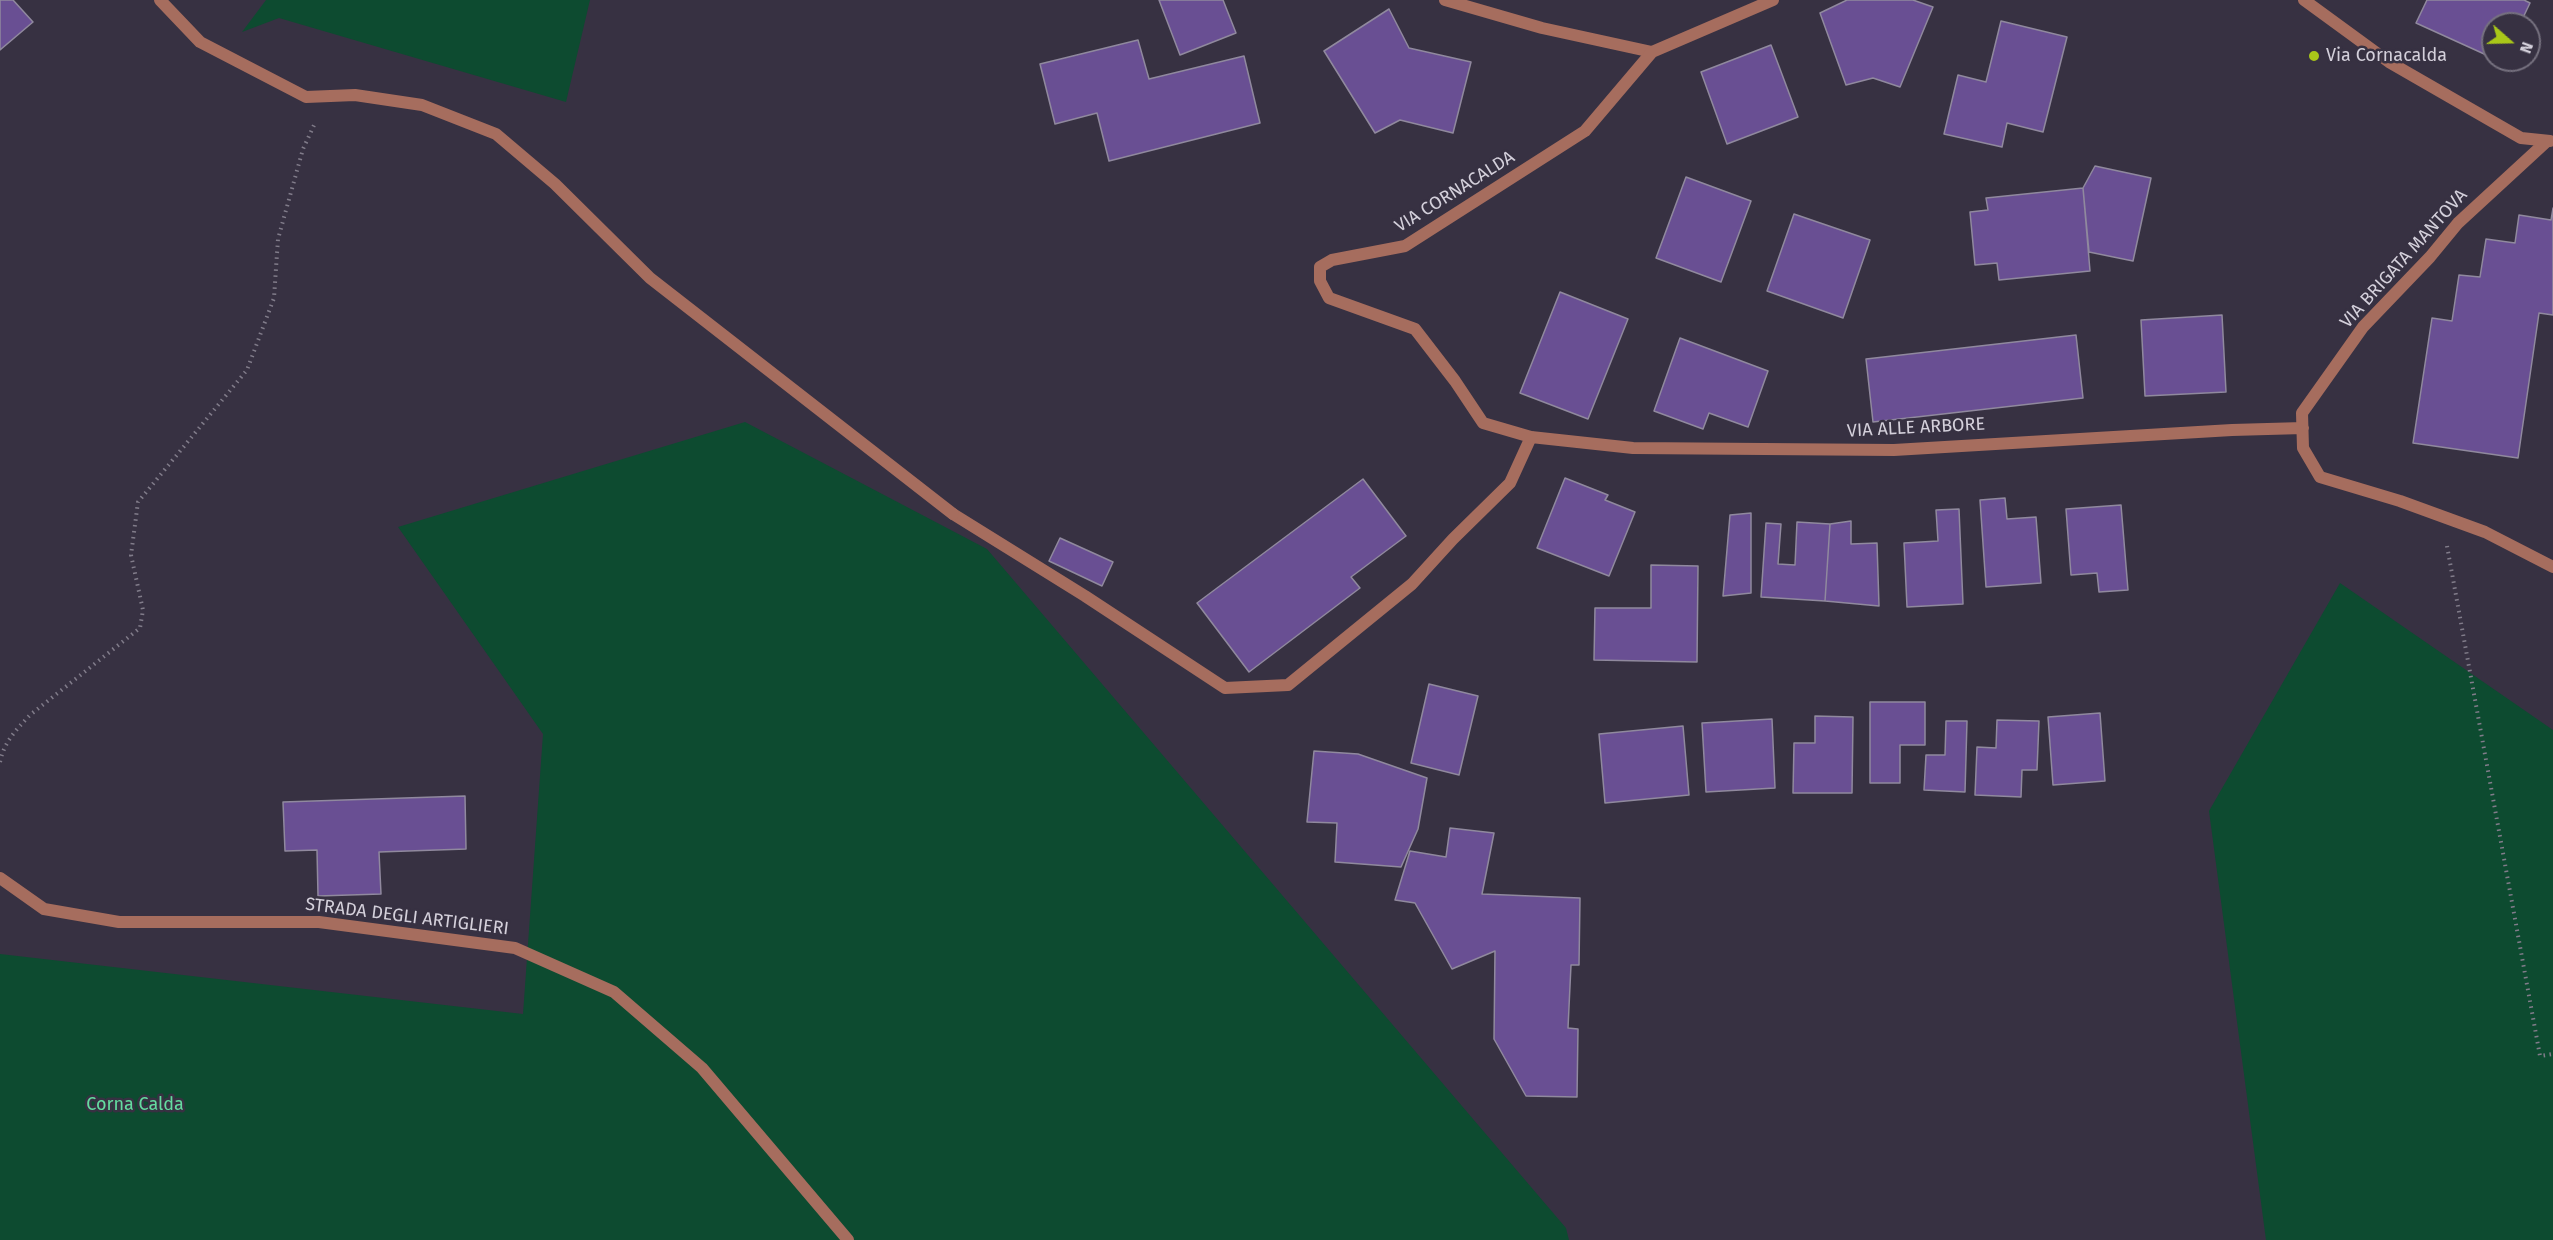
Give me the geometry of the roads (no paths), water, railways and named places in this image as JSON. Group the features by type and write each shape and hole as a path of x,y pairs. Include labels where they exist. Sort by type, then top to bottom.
{"street":[{"path":"160,0 200,42 306,97 355,94 422,105 496,134 555,184 650,278 953,514 1225,688 1288,685 1412,584 1453,539 1510,483 1531,437"},
{"path":"1445,0 1542,28 1652,52"},
{"name":"VIA CORNACALDA","path":"1531,437 1482,423 1455,381 1415,329 1329,298 1320,281 1320,267 1332,260 1405,246 1585,131 1652,52 1773,0"},
{"name":"VIA BRIGATA MANTOVA","path":"2304,0 2399,68 2521,138 2549,141"},
{"name":"VIA BRIGATA MANTOVA","path":"2549,141 2458,223 2430,257 2363,327 2302,413 2303,448 2320,477 2485,532 2553,567"},
{"name":"VIA ALLE ARBORE","path":"1531,437 1633,447 1894,450 2221,430 2303,428"},
{"name":"STRADA DEGLI ARTIGLIERI","path":"0,878 44,909 119,922 319,921 515,948 614,992 693,1060 848,1240"}],"place":[{"name":"Via Cornacalda","path":"2314,56"}],"park label":[{"name":"Corna Calda","path":"135,1105"}]}
